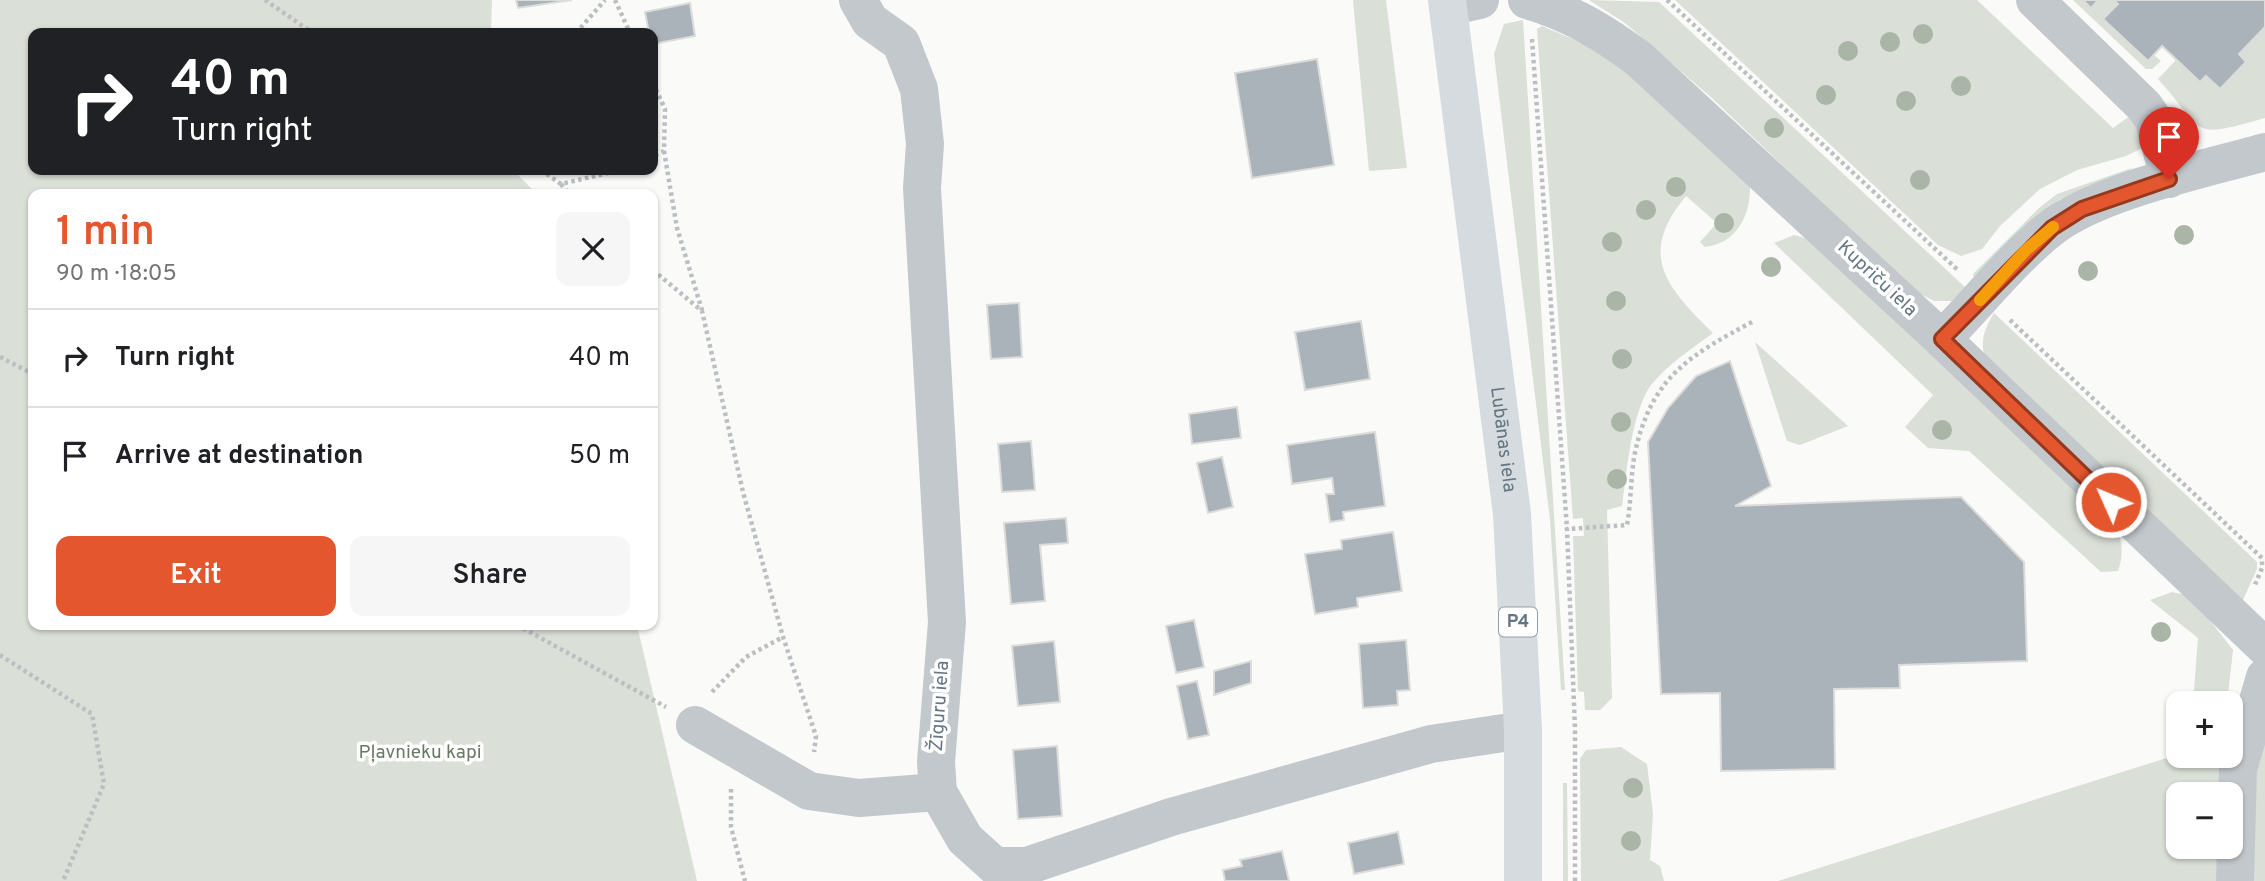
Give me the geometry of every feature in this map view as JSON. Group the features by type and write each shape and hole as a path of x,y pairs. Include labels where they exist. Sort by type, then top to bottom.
{"main road":[{"name":"Lubānas iela","path":"1458,2 1512,514 1523,730 1524,881"}],"street":[{"name":"Žīguru iela","path":"858,0 870,21 901,43 919,89 925,144 922,188 947,622 936,762 938,792 965,839 995,866 1027,866 1171,817 1432,744 1523,730"},
{"path":"2035,0 2144,106 2154,120 2169,179"},
{"name":"Kupriču iela","path":"1529,17 1553,8 1599,29 1639,59 1942,339 2265,647"},
{"path":"1942,339 2052,228 2082,209 2169,179 2265,152"},
{"path":"2235,881 2238,769 2265,677"},
{"path":"695,725 809,791 859,797 938,792"}],"path":[{"path":"265,0 306,28"},
{"path":"580,28 605,0"},
{"path":"615,0 628,28"},
{"path":"1529,17 1567,529 1575,729 1575,881"},
{"path":"658,94 665,109 664,151 677,228 702,311 743,492 783,637 817,736 809,791"},
{"path":"658,154 664,151"},
{"path":"548,175 565,189"},
{"path":"561,184 600,175"},
{"path":"658,274 702,311"},
{"path":"1567,529 1628,525 1636,445 1656,394 1694,354 1752,322"},
{"path":"0,357 28,371"},
{"path":"527,630 695,725 714,687 746,657 783,637"},
{"path":"0,656 92,714 104,783 63,881"},
{"path":"730,747 731,827 746,881"}],"green space":[{"name":"Pļavnieku kapi","path":"0,0 492,0 491,28 28,28 28,175 518,175 532,189 28,189 28,630 638,630 697,881 0,881"},
{"path":"1353,0 1386,0 1407,168 1369,171"},
{"path":"1589,0 1659,2 1967,289 1952,301 1934,301 1913,290 1713,99 1625,23"},
{"path":"1675,0 1977,0 2113,128 2134,113 2142,148 2126,156 2077,170 2040,189 2000,226 1982,249 1961,256 1938,245"},
{"path":"2073,0 2083,0 2091,8 2098,0 2114,0 2118,4 2103,20 2148,61 2154,55 2161,61 2152,69 2146,69"},
{"path":"1523,20 1565,690 1561,690 1550,520 1494,54 1504,24"},
{"path":"1542,26 1619,59 1750,184 1745,216 1726,240 1705,247 1700,242 1717,223 1686,196 1671,217 1663,236 1661,253 1671,285 1713,333 1666,369 1650,386 1632,435 1622,506 1607,510 1612,698 1600,710 1585,710 1584,692 1578,691 1573,536 1584,536 1583,518 1573,519 1537,29"},
{"path":"2265,27 2265,118 2222,129 2210,130 2201,127 2158,79 2176,60 2200,82 2206,76 2220,89 2246,62 2239,54"},
{"path":"2132,168 2120,178 2060,199 1974,279 1973,274 2039,208 2057,194"},
{"path":"1794,235 1808,239 2116,524 2122,548 2118,571 2101,572 1969,451 1928,448 1905,427 1933,395 1774,243"},
{"path":"1994,313 2257,562 2257,569 2242,602 1985,359 1984,335"},
{"path":"1755,342 1848,426 1800,445 1787,441"},
{"path":"2172,592 2191,596 2233,650 2228,691 2194,691 2198,638 2150,600"},
{"path":"2265,728 2265,881 1778,881 2166,758 2166,768 2243,768 2243,746"},
{"path":"1621,747 1647,764 1653,814 1650,860 1660,866 1664,881 1581,881 1580,759 1586,750"},
{"path":"1563,783 1567,783 1568,881 1563,881"}],"building":[{"path":"516,0 572,0 518,8"},
{"path":"2083,0 2098,0 2091,8"},
{"path":"2114,0 2265,0 2265,27 2239,54 2246,62 2220,89 2206,76 2200,82 2162,46 2148,61 2103,19 2118,4"},
{"path":"690,3 695,36 658,43 658,28 648,28 645,12"},
{"path":"1317,59 1334,165 1252,178 1235,73"},
{"path":"1019,303 1022,357 991,359 987,305"},
{"path":"1361,321 1370,379 1305,390 1295,332"},
{"path":"1730,361 1771,486 1735,506 1961,497 2024,562 2027,661 1899,665 1900,688 1834,689 1835,769 1721,771 1720,693 1661,694 1648,442 1668,408 1696,376"},
{"path":"1237,407 1241,438 1192,444 1189,414"},
{"path":"1375,432 1385,506 1343,512 1344,520 1330,522 1326,494 1334,494 1332,478 1292,484 1287,445"},
{"path":"1031,441 1035,490 1002,492 998,444"},
{"path":"1222,457 1233,507 1208,513 1197,463"},
{"path":"1066,518 1068,543 1040,545 1045,601 1011,604 1004,523"},
{"path":"1393,532 1402,591 1357,598 1358,607 1315,614 1305,554 1342,549 1341,540"},
{"path":"1194,620 1204,667 1176,673 1166,626"},
{"path":"1406,640 1410,690 1397,691 1398,705 1363,708 1359,644"},
{"path":"1054,641 1060,702 1018,706 1012,646"},
{"path":"1251,661 1251,683 1214,695 1214,671"},
{"path":"1197,681 1209,735 1188,739 1177,686"},
{"path":"1057,746 1062,816 1018,819 1013,750"},
{"path":"1398,832 1404,864 1354,874 1348,843"},
{"path":"1282,851 1289,881 1225,881 1223,870 1242,866 1240,860"}],"slow traffic":[{"path":"1980,300 2026,250 2053,227"}],"route":[{"path":"2111,502 1942,339 2026,250 2052,228 2082,209 2169,179"}]}
